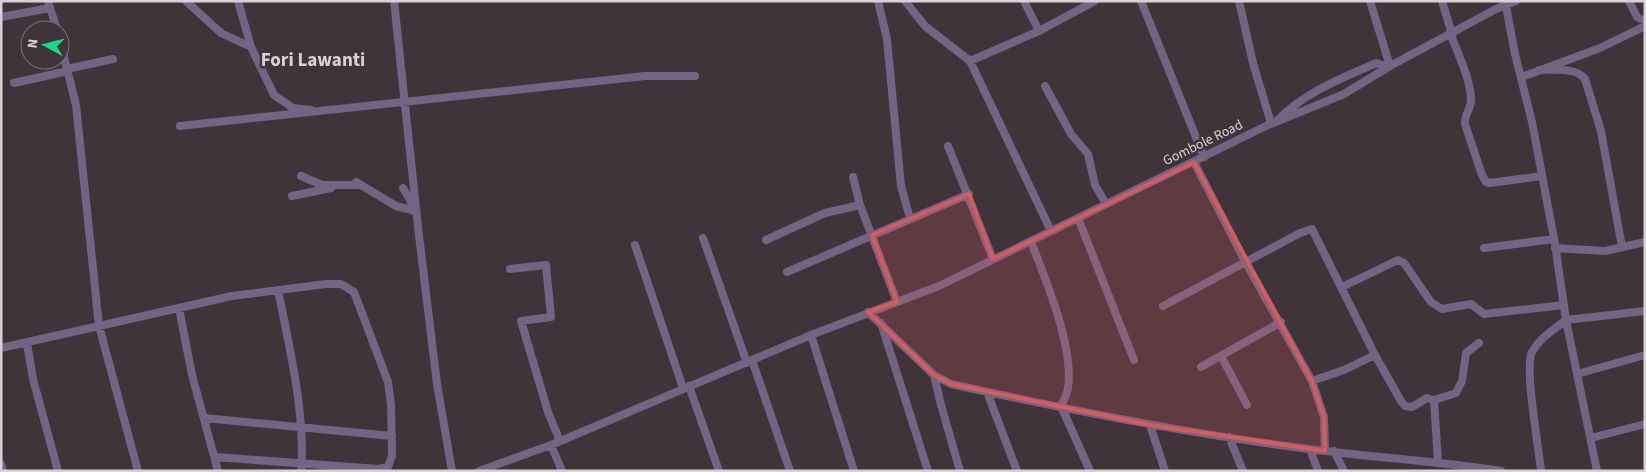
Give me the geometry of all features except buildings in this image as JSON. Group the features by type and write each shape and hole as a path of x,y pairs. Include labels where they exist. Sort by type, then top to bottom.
{"street":[{"path":"186,1 221,33 251,47"},
{"path":"238,1 251,47 274,95 293,108 325,112"},
{"path":"394,1 437,384 452,471"},
{"path":"878,1 887,39 900,186 910,218"},
{"path":"904,1 925,26 970,61 1051,231"},
{"path":"1024,1 1039,31"},
{"path":"970,61 1039,31 1086,4 1095,1"},
{"path":"1141,1 1204,157"},
{"path":"1239,1 1253,63 1273,123 1287,110 1306,97 1332,84 1376,63 1389,66 1370,1"},
{"path":"1442,1 1471,92 1472,101 1465,118 1465,124 1482,175 1486,182 1490,183 1542,176"},
{"name":"Gombole Road","path":"478,471 551,445 811,335 940,286 1273,123 1344,94 1389,66 1496,9 1516,1"},
{"path":"1629,1 1637,18 1645,21"},
{"path":"1,17 49,4 54,20"},
{"path":"1506,6 1542,176 1566,320 1598,471"},
{"path":"1522,77 1600,48 1645,26"},
{"path":"70,70 114,59"},
{"path":"14,83 68,70 76,105 99,326 138,471"},
{"path":"1539,70 1570,71 1581,74 1586,79 1601,130 1622,247"},
{"path":"180,126 325,112 406,101 645,76 695,76"},
{"path":"1045,86 1070,134 1088,154 1095,185 1106,204"},
{"path":"948,146 969,194 993,259"},
{"path":"1194,162 1246,263 1281,322 1312,381 1324,417 1325,450"},
{"path":"300,176 311,182 340,186"},
{"path":"852,176 860,205 897,302"},
{"path":"292,196 358,184 396,206 416,210"},
{"path":"403,188 416,210"},
{"path":"787,272 969,194"},
{"path":"766,240 825,213 860,205"},
{"path":"1078,218 1134,360"},
{"path":"1163,306 1300,233 1312,230 1375,355 1405,406 1412,407 1427,398 1434,400 1456,393 1462,381 1466,353 1479,343"},
{"path":"703,238 790,471"},
{"path":"1484,248 1554,239"},
{"path":"1031,242 1045,278 1068,357 1068,390 1061,406 1090,471"},
{"path":"1555,248 1604,251 1645,242"},
{"path":"635,245 686,387 719,471"},
{"path":"1342,287 1398,260 1404,263 1431,302 1442,309 1471,304 1484,314 1496,314 1564,305"},
{"path":"510,269 546,265 551,317 521,321 548,412 560,440"},
{"path":"1,348 232,296 302,286 341,284 354,292 388,382 392,456 388,467 378,469 301,468 216,457"},
{"path":"278,290 290,351 300,427 301,468"},
{"path":"179,308 192,375 216,457 218,471"},
{"path":"1542,471 1532,402 1531,354 1539,343 1566,320 1645,311"},
{"path":"868,312 880,321 934,375 951,384 1150,425 1310,449 1438,462 1501,471"},
{"path":"880,321 928,471"},
{"path":"1201,367 1281,322"},
{"path":"811,335 854,471"},
{"path":"27,343 33,379 58,471"},
{"path":"1312,381 1344,370 1375,355"},
{"path":"1577,374 1645,355"},
{"path":"1221,356 1247,405"},
{"path":"934,375 940,405 960,471"},
{"path":"987,392 1016,471"},
{"path":"1434,400 1438,462"},
{"path":"204,418 392,436"},
{"path":"1591,438 1645,424"},
{"path":"1150,425 1165,471"},
{"path":"1229,437 1243,471"},
{"path":"551,445 562,471"},
{"path":"1310,449 1318,471"},
{"path":"1334,451 1344,471"},
{"path":"1,464 3,471"}],"highlighted area":[{"path":"1194,162 1312,381 1324,417 1325,451 1150,425 951,384 934,375 868,312 897,302 872,235 969,194 993,259"}],"district":[{"name":"Fori Lawanti","path":"313,60"}]}
